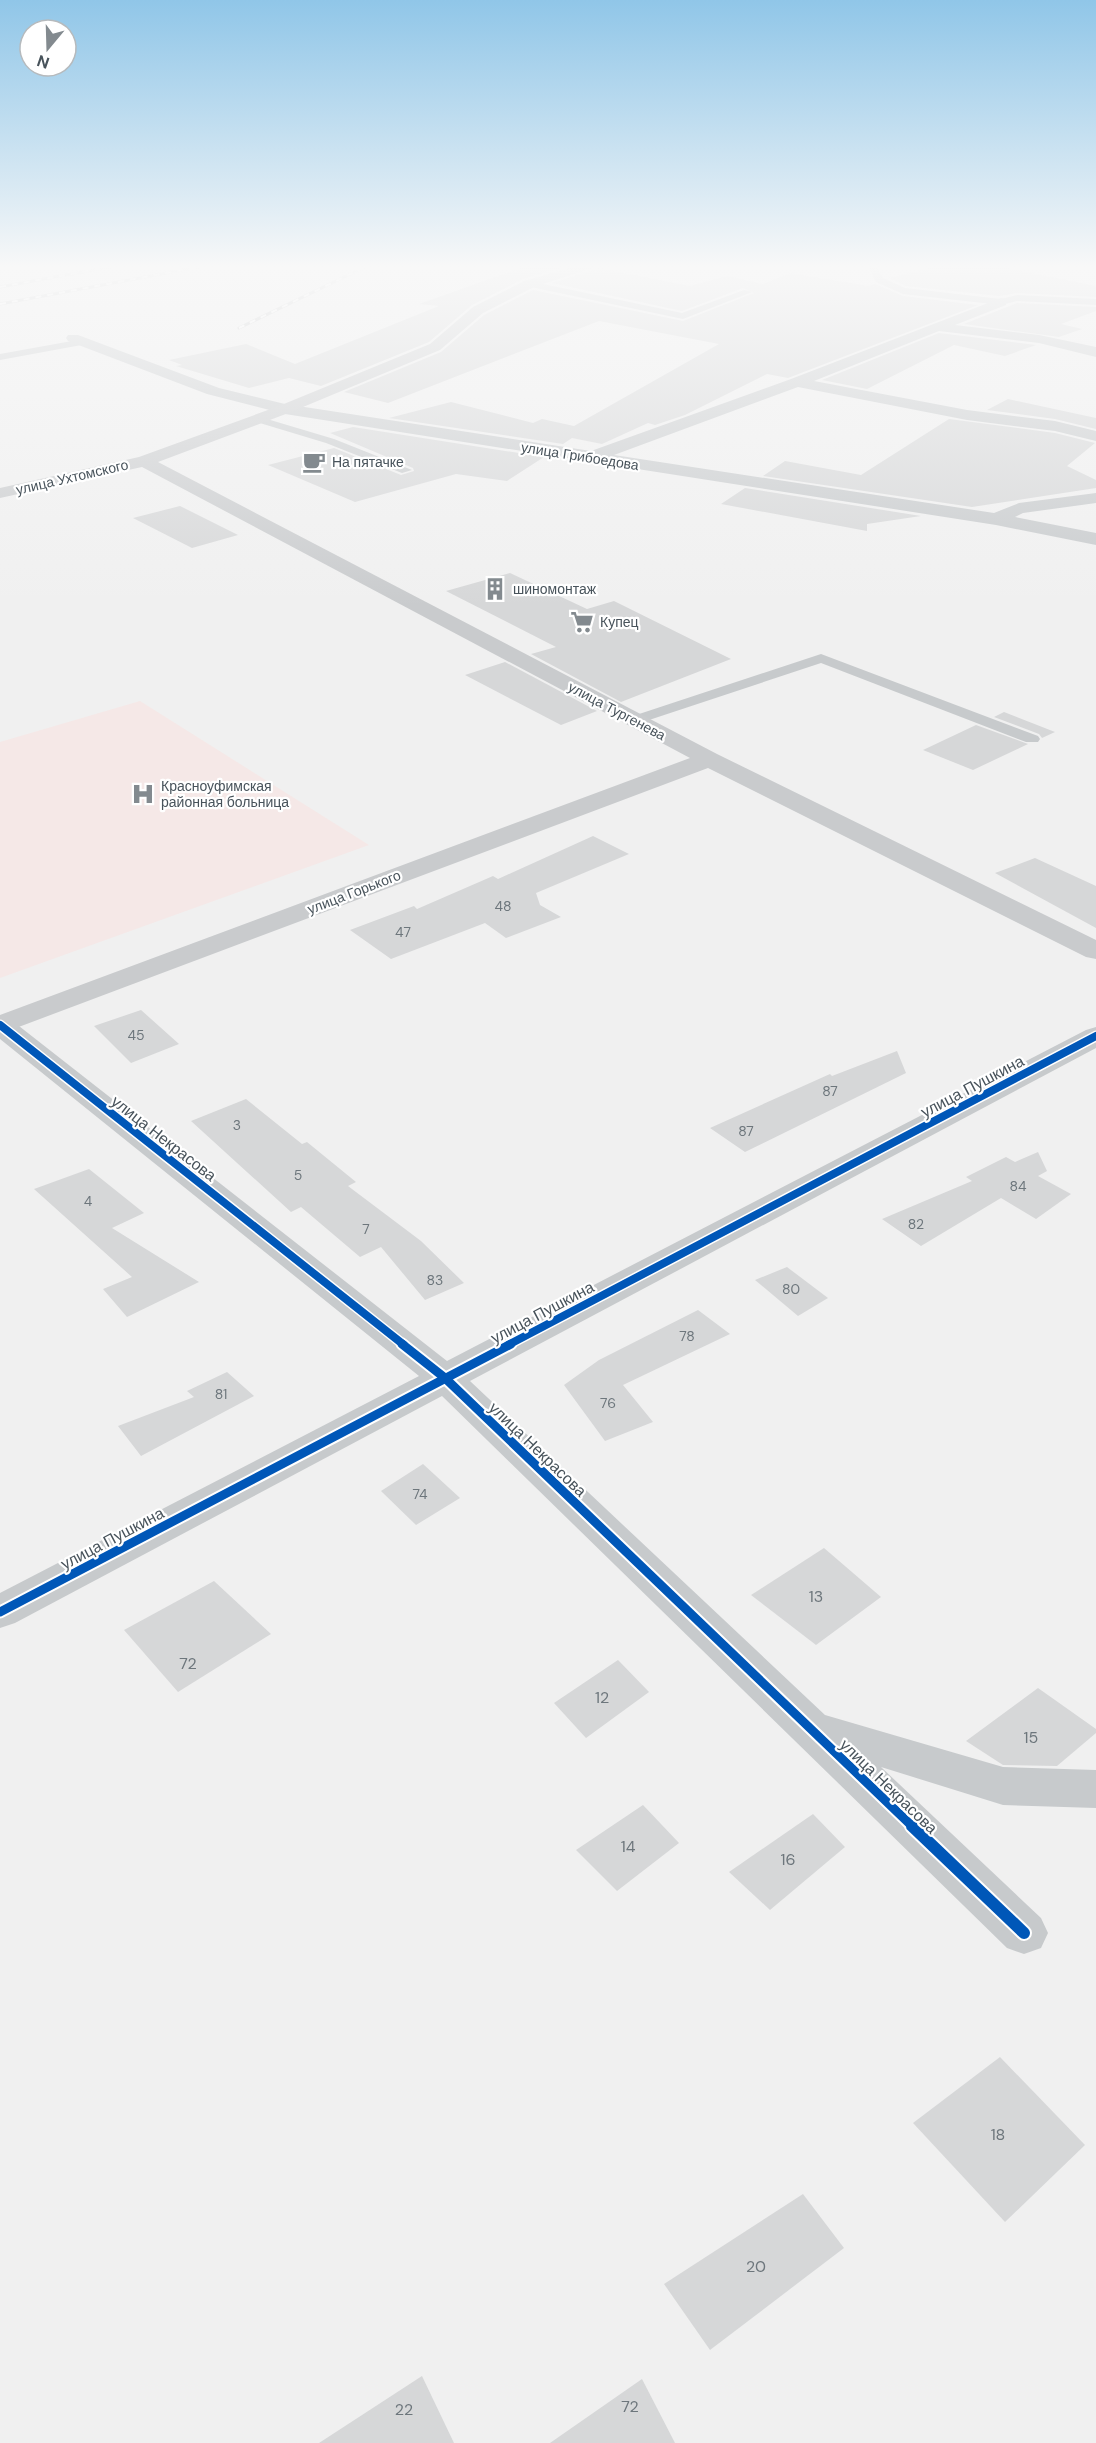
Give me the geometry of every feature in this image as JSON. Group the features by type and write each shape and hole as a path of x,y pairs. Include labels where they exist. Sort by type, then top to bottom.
{"street":[{"name":"улица Грибоедова","path":"179,378 213,391 285,409 589,458 996,519 1096,539"},
{"name":"улица Ухтомского","path":"0,493 144,461 285,409 360,378"},
{"path":"589,458 807,378"},
{"path":"797,382 967,415 1055,426 1096,436"},
{"name":"улица Тургенева","path":"144,461 709,759 1096,951"},
{"path":"996,519 1019,508 1096,498"},
{"name":"улица Горького","path":"0,1025 709,759"},
{"name":"улица Некрасова","path":"0,1025 445,1378 1024,1933"},
{"name":"улица Пушкина","path":"0,1612 1096,1036"},
{"path":"808,1727 1003,1786 1096,1789"}],"lane":[{"path":"257,419 330,441 406,470"},
{"path":"318,444 330,441"},
{"path":"635,720 821,658 1032,739"}],"shaded area":[{"name":"Красноуфимская районная больница","path":"140,701 369,845 0,978 0,742"}],"building":[{"path":"216,378 289,378 249,388"},
{"path":"289,378 341,378 321,386"},
{"path":"378,378 452,378 388,403 344,392"},
{"path":"659,378 759,378 685,415 655,425 648,423 602,444 572,438 563,444 389,418 451,402 533,423 542,419 574,426"},
{"path":"827,378 889,378 867,389 822,380"},
{"path":"1008,399 1096,418 1096,429 1055,419 987,410"},
{"path":"949,419 1055,433 1095,443 1067,466 1096,480 1096,488 972,507 763,476 785,461 861,475"},
{"path":"353,427 544,457 507,481 456,474 355,502 268,465 334,448 401,475 414,471 413,468 330,433"},
{"path":"745,488 921,516 867,524 867,531 721,504"},
{"path":"180,506 238,535 192,548 133,518"},
{"path":"510,573 587,609 614,601 731,659 621,702 531,654 556,647 446,591"},
{"path":"505,662 597,711 561,725 465,675"},
{"path":"1004,712 1055,732 1042,738 1039,734 994,717"},
{"path":"976,725 1028,744 973,770 923,750"},
{"path":"593,836 629,854 536,893 540,905 561,917 506,938 485,923 391,959 350,930 414,906 417,909 493,876 498,879"},
{"path":"1035,858 1096,886 1096,928 995,873"},
{"path":"141,1010 179,1044 131,1063 94,1026"},
{"path":"897,1051 906,1073 745,1152 710,1128 830,1074 832,1076"},
{"path":"246,1099 302,1144 307,1142 356,1182 348,1186 421,1241 464,1283 425,1300 381,1247 360,1257 301,1207 291,1212 191,1121"},
{"path":"1038,1152 1047,1171 1038,1176 1071,1194 1036,1219 1001,1198 921,1246 882,1219 972,1181 966,1177 1006,1157 1015,1162"},
{"path":"89,1169 144,1213 112,1228 199,1282 127,1317 103,1289 132,1277 34,1189"},
{"path":"787,1267 828,1298 798,1316 755,1280"},
{"path":"698,1310 730,1334 623,1385 653,1422 605,1441 564,1385 599,1360"},
{"path":"227,1372 254,1396 141,1456 118,1426 194,1397 187,1391"},
{"path":"423,1464 460,1498 416,1525 381,1491"},
{"path":"824,1548 881,1597 816,1645 751,1595"},
{"path":"214,1581 271,1634 178,1692 124,1630"},
{"path":"618,1660 649,1692 586,1738 554,1703"},
{"path":"1038,1688 1096,1729 1096,1733 1057,1766 1003,1765 966,1741"},
{"path":"643,1805 679,1843 617,1891 576,1850"},
{"path":"813,1814 845,1847 770,1910 729,1872"},
{"path":"1000,2057 1085,2145 1005,2222 913,2123"},
{"path":"803,2194 844,2248 710,2350 664,2284"},
{"path":"422,2376 454,2443 319,2443"},
{"path":"642,2379 675,2443 550,2443"}],"cycle path":[{"path":"0,1025 445,1378 1024,1933"},
{"path":"0,1612 1096,1036"}],"place":[{"name":"На пятачке","path":"314,462"},
{"name":"шиномонтаж","path":"495,589"},
{"name":"Купец","path":"582,622"},
{"name":"Красноуфимская районная больница","path":"143,794"}]}
